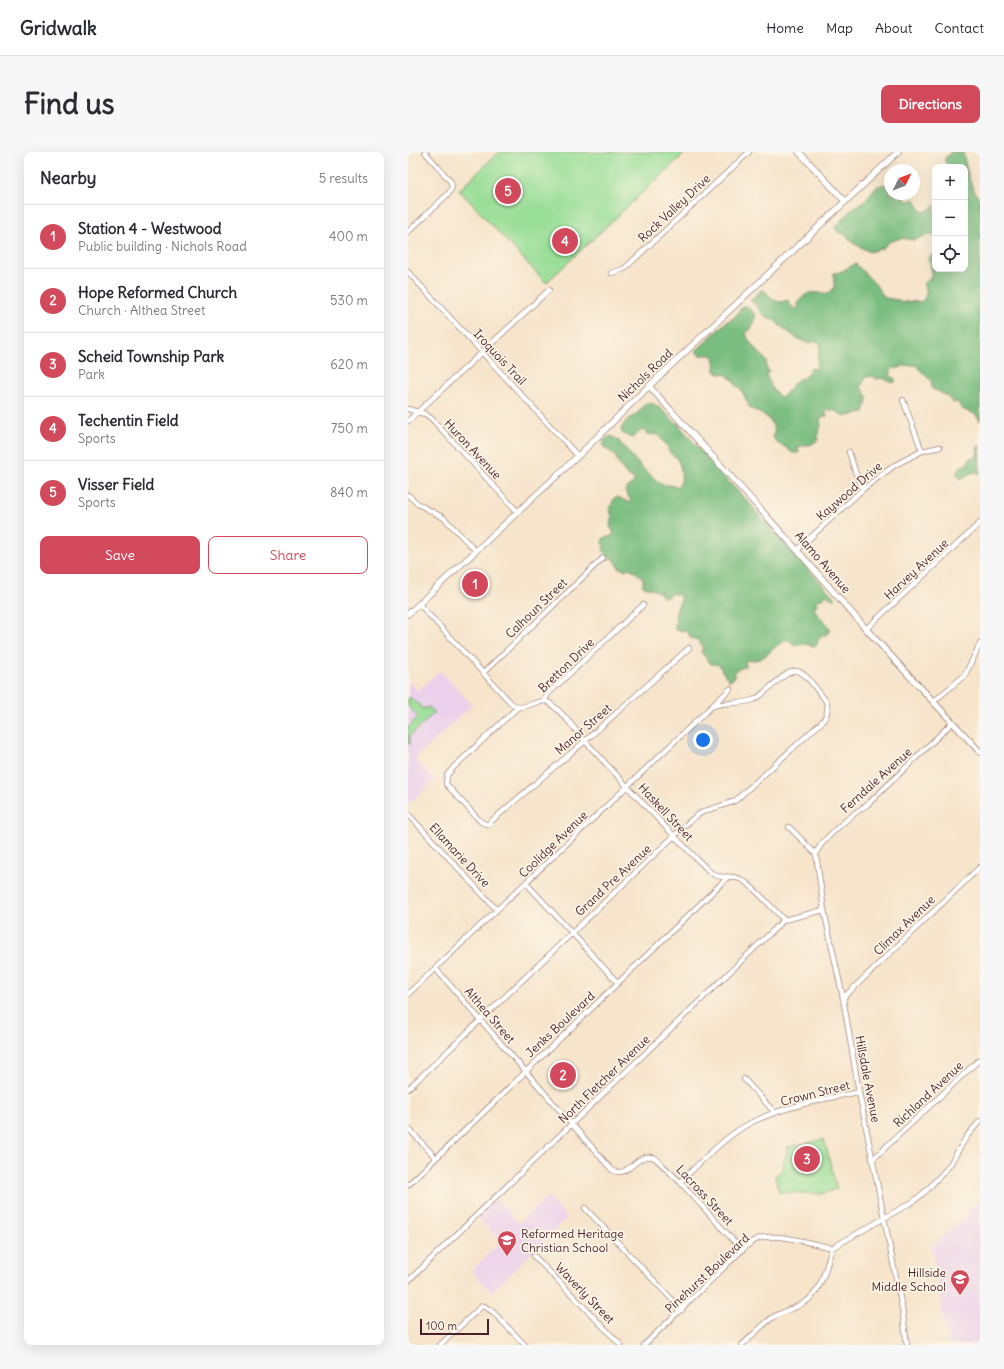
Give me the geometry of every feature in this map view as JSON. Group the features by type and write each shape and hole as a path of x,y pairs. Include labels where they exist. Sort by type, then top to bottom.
{"street":[{"path":"408,232 449,193 452,187 450,179 425,152"},
{"name":"Rock Valley Drive","path":"611,273 624,269 749,152"},
{"path":"798,152 845,201"},
{"name":"Nichols Road","path":"408,614 578,456 898,152"},
{"name":"Iroquois Trail","path":"408,272 578,456"},
{"path":"408,421 549,290"},
{"name":"Alamo Avenue","path":"650,386 866,629 980,752"},
{"path":"903,400 922,451"},
{"name":"Huron Avenue","path":"408,409 425,414 435,422 517,512"},
{"name":"Kaywood Drive","path":"797,550 863,489 895,465 922,451 940,447"},
{"path":"849,452 863,489"},
{"path":"408,495 418,504 444,518 476,551"},
{"name":"Harvey Avenue","path":"866,629 980,523"},
{"name":"Calhoun Street","path":"483,673 603,558"},
{"path":"419,604 511,703 518,707"},
{"name":"Bretton Drive","path":"518,707 543,701 551,691 643,605"},
{"path":"934,702 965,675 980,644"},
{"name":"Manor Street","path":"518,707 454,767 446,777 446,784 448,787 485,824 488,824 585,741 689,648"},
{"name":"Grand Pre Avenue","path":"408,1088 696,816 722,807 736,800 823,721 828,710 827,703 823,696 802,673 794,671 785,675 759,697 753,700 721,703 711,707"},
{"name":"Coolidge Avenue","path":"408,994 730,689"},
{"name":"Haskell Street","path":"543,701 549,703 555,708 710,873 719,878 731,877 741,879 784,920"},
{"name":"Ferndale Avenue","path":"816,854 822,843 857,810 867,805 952,722"},
{"name":"Ellamarie Drive","path":"408,814 497,910"},
{"path":"789,827 816,854"},
{"name":"Hillsdale Avenue","path":"816,854 824,910 902,1308 907,1345"},
{"name":"Climax Avenue","path":"842,998 980,867"},
{"name":"Jenks Boulevard","path":"408,1185 726,878"},
{"path":"526,883 618,983"},
{"name":"North Fletcher Avenue","path":"408,1281 784,920 824,910"},
{"name":"Althea Street","path":"435,968 607,1165 615,1171 623,1172 641,1158 650,1156"},
{"name":"Richland Avenue","path":"873,1160 980,1059"},
{"name":"Crown Street","path":"744,1079 775,1113"},
{"name":"Crown Street","path":"680,1182 723,1141 748,1124 775,1113 801,1105 859,1092"},
{"path":"742,1345 772,1318 801,1305 811,1297 819,1285 832,1248 914,1201 936,1182 949,1166 970,1131 980,1121"},
{"path":"408,1128 436,1158"},
{"name":"Lacross Street","path":"650,1156 661,1163 680,1182 742,1250"},
{"path":"585,1208 682,1310"},
{"name":"Pinehurst Boulevard","path":"644,1345 753,1241 767,1237 790,1239 832,1248"},
{"name":"Waverly Street","path":"534,1256 621,1345"},
{"path":"440,1345 482,1306 490,1309 525,1345"}],"shaded area":[{"path":"440,670 472,705 415,759 434,780 408,805 408,681 418,691"},
{"name":"Reformed Heritage Christian School","path":"547,1197 567,1218 492,1292 471,1271 501,1242 476,1216 495,1198 519,1223"},
{"name":"Hillside Middle School","path":"980,1200 980,1345 948,1345 932,1247"}],"green space":[{"path":"499,152 686,152 546,283 459,190"},
{"path":"950,152 963,152 966,164 947,164 945,162 945,158"},
{"path":"968,174 980,200 980,421 973,413 963,410 957,402 953,403 944,394 932,389 932,382 915,365 903,366 900,368 893,368 891,371 890,375 895,379 895,382 893,383 882,378 875,379 874,376 866,377 861,387 868,398 864,412 847,415 833,410 825,411 827,416 822,417 820,420 821,425 818,440 812,444 798,447 799,453 792,453 776,442 773,435 775,431 772,424 767,417 750,408 742,391 733,380 725,374 720,374 715,371 714,357 712,355 699,355 696,351 726,322 734,318 745,305 756,315 751,329 746,333 748,338 752,345 767,362 766,367 769,372 766,375 773,390 780,397 783,397 795,382 804,378 811,368 815,369 817,367 820,344 817,341 808,343 798,339 779,325 775,320 765,317 750,300 753,297 763,289 776,301 782,302 788,300 792,307 798,309 798,303 809,293 829,293 832,290 834,286 834,273 840,272 856,264 875,284 885,298 899,300 901,303 920,302 923,301 927,292 923,284 930,279 932,274 929,258 932,255 932,272 968,272"},
{"path":"884,184 884,200 916,200 920,209 924,212 932,207 932,235 928,234 915,240 901,238 889,242 883,248 870,252 853,243 845,234 838,232 835,228 840,224 841,220 881,185"},
{"path":"651,403 659,407 678,424 717,470 753,507 835,598 834,600 825,595 822,599 817,600 817,604 814,608 815,611 827,624 830,630 826,635 820,636 816,646 803,644 795,646 789,640 785,640 763,657 745,661 746,666 735,671 734,678 730,681 722,671 720,665 711,664 701,652 703,647 698,640 691,638 686,631 675,630 676,611 681,600 679,595 671,593 668,597 663,597 660,594 662,591 658,592 643,586 643,578 633,570 628,568 625,570 619,568 615,560 608,557 603,550 604,547 602,541 604,538 612,536 614,533 610,526 612,517 609,507 611,506 614,498 617,497 630,503 631,501 625,491 634,482 634,479 627,475 618,463 615,455 604,447 603,443 605,439 611,436 619,441 642,468 662,485 676,487 681,482 681,470 677,459 670,453 668,447 658,435 647,434 642,430 632,438 622,433 621,428 627,420 638,413 644,405"},
{"path":"979,445 980,475 977,472 968,474 964,479 960,478 957,472 961,466 966,465 970,458 977,455"},
{"path":"410,697 420,705 422,709 429,707 434,713 410,736 410,744 408,744 408,727 418,717 408,706 408,699"},
{"path":"824,1139 837,1189 820,1194 779,1192 775,1176 781,1172 788,1147"}],"place":[{"name":"Visser Field","path":"508,191"},
{"name":"Techentin Field","path":"565,241"},
{"name":"Station 4 - Westwood","path":"475,584"},
{"name":"Hope Reformed Church","path":"563,1075"},
{"name":"Scheid Township Park","path":"807,1159"},
{"name":"Reformed Heritage Christian School","path":"507,1257"},
{"name":"Hillside Middle School","path":"960,1296"}]}
